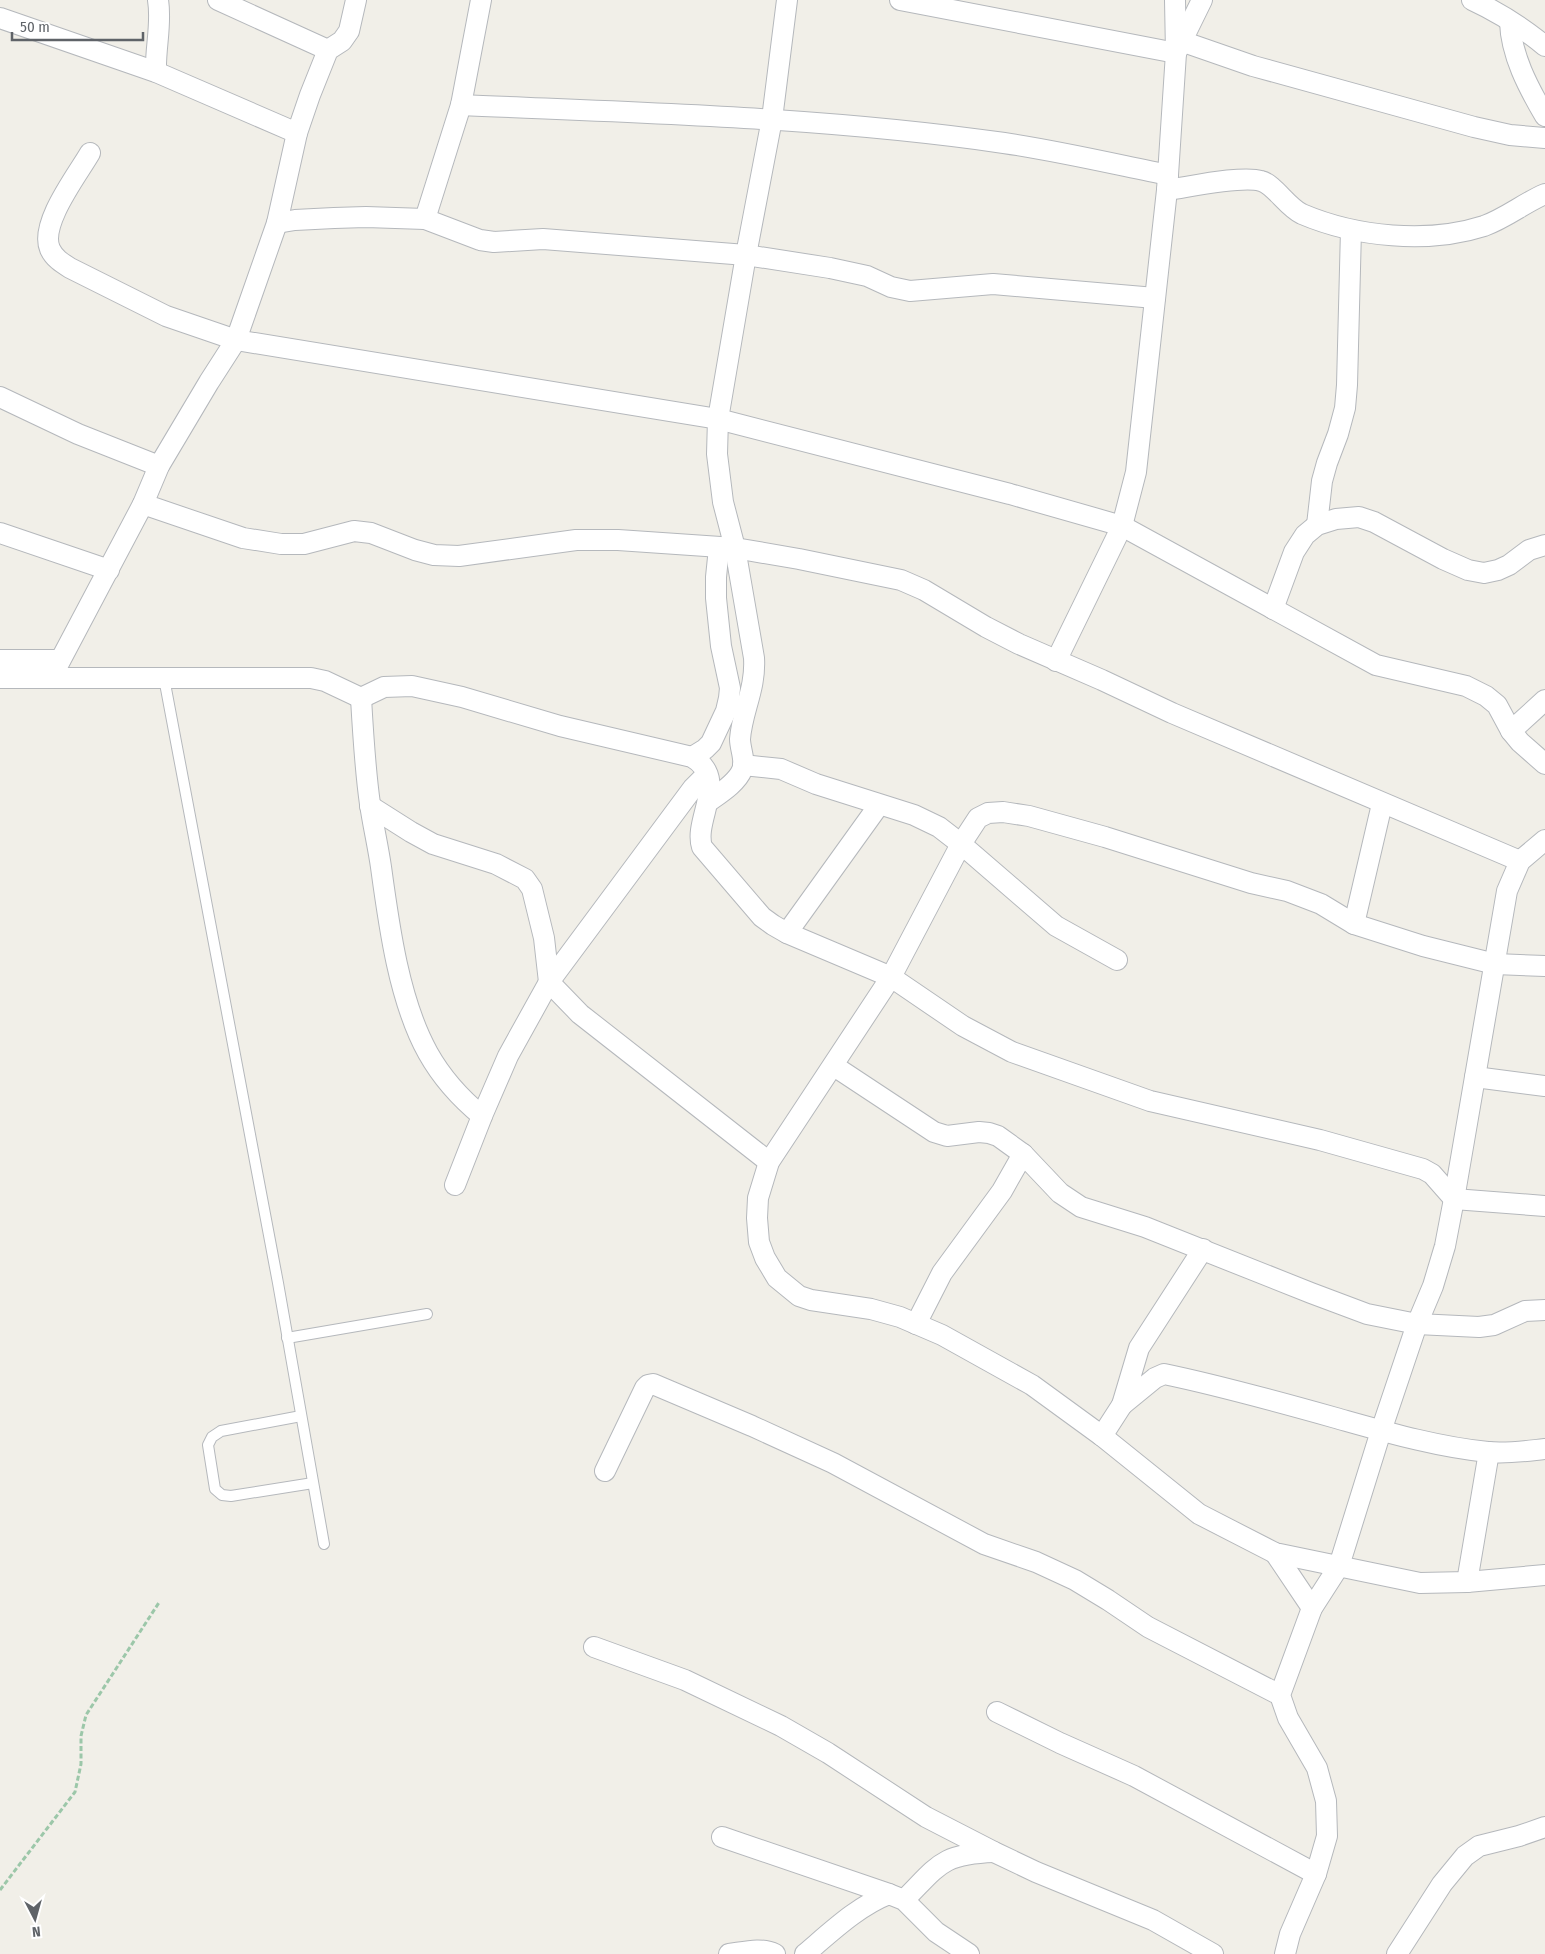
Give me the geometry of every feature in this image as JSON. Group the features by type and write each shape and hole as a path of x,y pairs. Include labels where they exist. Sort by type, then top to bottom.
{"street":[{"path":"51,678 143,504 159,466 236,340 277,223 297,133 328,50 342,41 349,31 356,0"},
{"path":"425,219 460,105 481,0"},
{"path":"708,802 737,779 742,771 740,739 755,673 754,658 727,548 717,454 718,419 772,119 788,0"},
{"path":"900,0 1178,47 1474,128 1510,135 1545,138"},
{"path":"1056,660 1122,526 1136,472 1168,182 1178,47 1175,0"},
{"path":"1178,47 1202,0"},
{"path":"1472,0 1523,29 1545,46"},
{"path":"228,2 279,29 328,50"},
{"path":"156,72 156,47 164,5"},
{"path":"0,18 156,72 297,133"},
{"path":"1510,22 1511,36 1523,74 1545,116"},
{"path":"460,105 772,119 1005,143 1168,182 1244,179 1263,181 1274,189 1284,202 1300,213 1351,230 1394,236 1436,235 1486,225 1530,200 1545,194"},
{"path":"90,153 52,217 49,233 50,247 58,260 70,268 166,316 236,340 718,419 887,462 1122,526 1376,665 1466,686 1486,696 1497,705 1511,732 1545,764"},
{"path":"277,223 342,217 425,219 480,240 494,242 542,239 746,255 830,268 867,276 891,287 910,291 993,284 1155,298"},
{"path":"1317,525 1326,462 1338,434 1345,408 1351,230"},
{"path":"0,397 78,434 159,466"},
{"path":"143,504 243,538 280,544 304,544 354,532 371,533 415,550 442,556 482,554 576,540 618,540 727,548 807,560 902,580 924,590 986,627 1172,713 1382,804 1520,861"},
{"path":"1272,609 1294,552 1305,535 1317,525 1336,519 1359,517 1374,522 1443,559 1468,570 1484,573 1509,565 1529,550 1545,545"},
{"path":"0,534 109,570"},
{"path":"692,757 711,743 726,711 729,698 730,688 721,646 716,598 716,577 727,548"},
{"path":"0,660 60,660"},
{"path":"0,678 311,678 326,681 361,698"},
{"path":"361,698 384,687 412,686 462,697 560,726 692,757 700,761 707,774 708,802 699,839 702,847 762,917 787,933 891,977 964,1026 1012,1052 1150,1101 1320,1140 1423,1170 1432,1174 1454,1199 1545,1206"},
{"path":"361,698 370,806 392,938 406,998 415,1025 428,1052 444,1077 462,1099 482,1116"},
{"path":"1511,732 1545,700"},
{"path":"743,765 781,769 816,784 914,815 939,827 1056,926 1117,960"},
{"path":"455,1184 515,1041 549,982 689,793 707,774"},
{"path":"1354,924 1382,804"},
{"path":"787,933 879,805"},
{"path":"370,806 433,844 496,864 525,879 532,889 541,925 549,982 580,1014 769,1162"},
{"path":"1545,966 1495,964 1423,946 1354,924 1336,912 1302,896 1251,883 1105,837 1029,816 1003,812 988,813 978,818 961,844 891,977 769,1162 758,1198 757,1218 759,1242 765,1258 778,1278 799,1296 810,1300 871,1309 900,1317 942,1335 1032,1385 1102,1436 1199,1514 1275,1553 1420,1583 1468,1582 1545,1575"},
{"path":"1285,1954 1290,1934 1316,1874 1327,1836 1326,1801 1317,1768 1288,1718 1280,1695 1312,1608 1339,1566 1381,1431 1417,1324 1438,1270 1445,1246 1454,1199 1507,891 1520,861 1545,840"},
{"path":"834,1066 934,1132 947,1136 979,1132 998,1136 1023,1154 1060,1193 1081,1207 1145,1227 1367,1314 1417,1324 1479,1327 1494,1324 1526,1311 1545,1310"},
{"path":"1475,1077 1545,1086"},
{"path":"916,1324 942,1273 1002,1191 1023,1154"},
{"path":"1102,1436 1122,1405 1139,1348 1202,1249"},
{"path":"1122,1405 1155,1378 1164,1374 1235,1391 1381,1431 1448,1446 1489,1452 1516,1453 1545,1449"},
{"path":"605,1471 645,1388 653,1384 752,1426 833,1464 984,1544 1036,1562 1074,1580 1148,1627 1280,1695"},
{"path":"1468,1582 1489,1452"},
{"path":"1275,1553 1312,1608"},
{"path":"594,1647 685,1680 781,1726 828,1753 926,1817 994,1852 1153,1920 1213,1954"},
{"path":"997,1712 1134,1776 1316,1874"},
{"path":"1397,1954 1442,1884 1465,1856 1479,1846 1545,1827"},
{"path":"722,1837 897,1897 936,1932 969,1954"},
{"path":"806,1954 871,1902 897,1897 941,1863 954,1856 994,1852"},
{"path":"729,1954 755,1950 775,1954"}],"lane":[{"path":"164,678 288,1338 324,1544"},
{"path":"288,1338 427,1314"},
{"path":"301,1416 221,1431 212,1437 208,1445 215,1489 222,1495 231,1496 313,1483"}],"path":[{"path":"0,1890 74,1792 81,1764 80,1736 86,1715 160,1601"}]}
